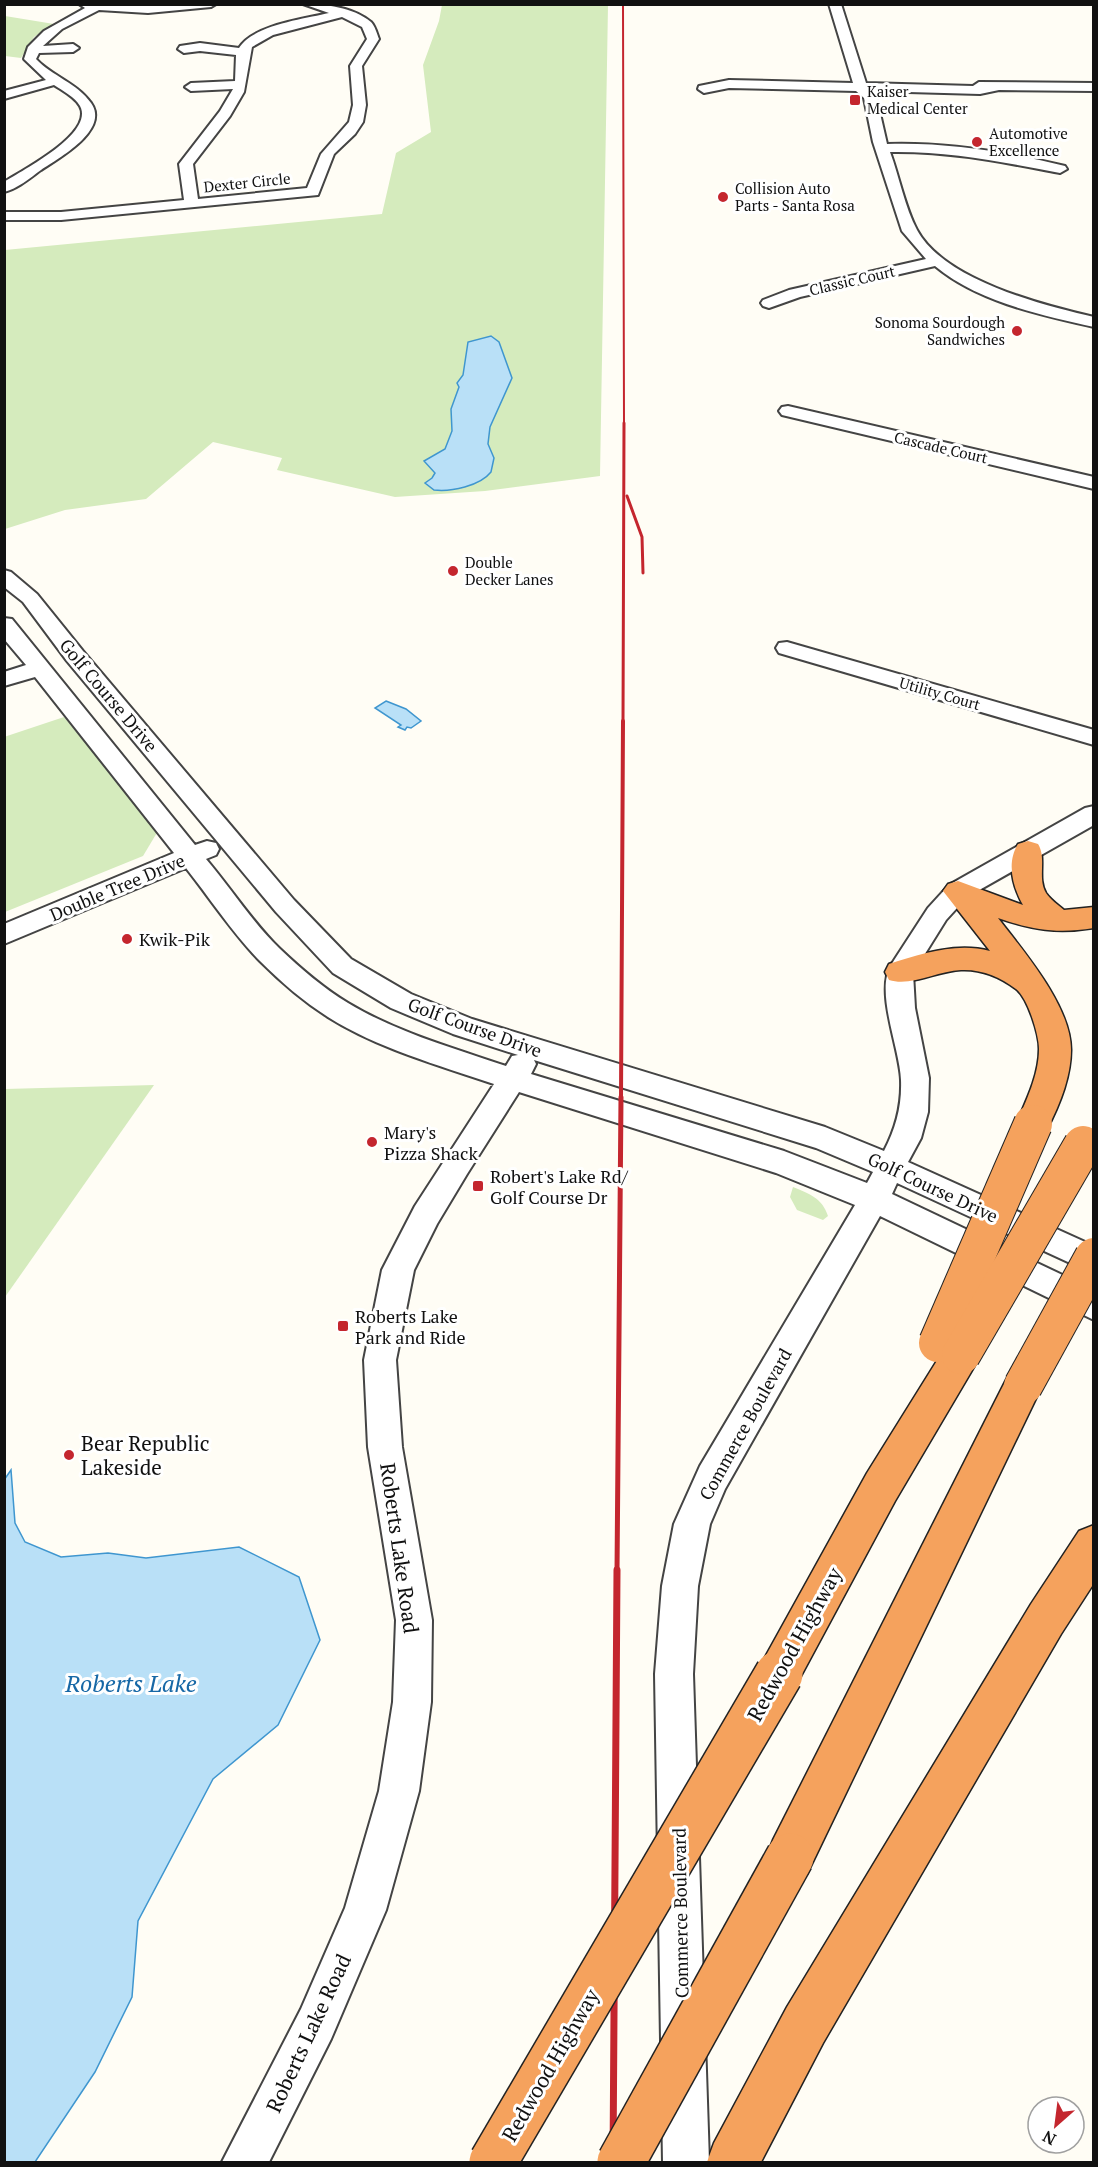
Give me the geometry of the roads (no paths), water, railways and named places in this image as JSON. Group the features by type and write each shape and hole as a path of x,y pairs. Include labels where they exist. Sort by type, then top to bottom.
{"highway":[{"path":"1028,851 1026,876 1028,890 1038,904 1059,922"},
{"path":"958,891 997,908 1059,922 1094,917"},
{"path":"950,1349 1050,1081 1055,1048 1048,1017 1034,990 990,929 958,891"},
{"path":"900,972 949,959 970,958 998,965 1027,982"},
{"name":"Redwood Highway","path":"493,2163 779,1674 881,1487 950,1349 1088,1135"},
{"path":"621,2163 790,1857 1023,1386 1094,1259"},
{"path":"733,2163 805,2025 1046,1619 1094,1545"}],"street":[{"path":"4,188 72,142 88,123 90,114 78,95 37,69 30,59 32,50 50,32 91,5 163,10 211,4"},
{"name":"Dexter Circle","path":"4,216 61,216 313,192 323,161 332,147 352,131 359,115 355,69 357,60 368,49 373,39 367,25 343,13 308,4"},
{"path":"835,4 869,86 882,148 910,231 918,244 937,261 971,281 1004,296 1035,307 1094,322"},
{"path":"192,204 186,164 236,98 241,85 243,52 249,42 263,34 360,8"},
{"path":"184,49 200,47 243,52"},
{"path":"32,50 73,48"},
{"path":"4,95 55,81"},
{"path":"704,89 729,84 981,90 996,87 1094,87"},
{"path":"191,87 241,85"},
{"path":"882,148 926,147 962,150 1060,169"},
{"name":"Classic Court","path":"770,303 795,293 937,261"},
{"name":"Cascade Court","path":"788,411 1094,483"},
{"name":"Golf Course Drive","path":"4,576 30,598 75,656 285,906 342,966 401,1001 463,1027 523,1063 619,1113 784,1163 883,1183 1094,1259"},
{"name":"Golf Course Drive","path":"4,624 268,953 307,988 338,1010 372,1028 441,1055 523,1063"},
{"name":"Utility Court","path":"787,648 1094,738"},
{"path":"4,679 40,668"},
{"path":"900,972 937,914 958,891 1094,814"},
{"name":"Double Tree Drive","path":"4,935 229,839"},
{"name":"Commerce Boulevard","path":"686,2163 674,1674 680,1586 692,1524 712,1478 883,1183 906,1138 914,1112 915,1078 901,1008 900,972"},
{"name":"Roberts Lake Road","path":"245,2163 316,2024 365,1910 399,1791 412,1702 414,1620 385,1448 380,1360 398,1270 456,1165 523,1063"},
{"name":"Golf Course Drive","path":"883,1183 1094,1306"}],"water":[{"path":"491,336 499,342 512,378 490,427 488,444 494,458 491,472 480,481 465,487 434,490 425,483 435,473 424,461 445,449 452,431 451,409 459,387 457,383 463,375 468,342"},
{"path":"386,701 406,709 421,721 405,730 398,727 401,725 375,708"},
{"name":"Roberts Lake","path":"11,1470 15,1523 25,1542 61,1557 108,1553 146,1558 239,1547 299,1577 320,1640 278,1725 213,1779 138,1921 132,1997 95,2072 35,2162 4,2162 4,1480"}],"railway":[{"path":"623,4 624,424"},
{"path":"623,723 624,424"},
{"path":"627,496 642,537 643,573"},
{"path":"621,1098 623,721"},
{"path":"617,1572 621,1097"},
{"path":"613,2162 617,1570"}],"place":[{"name":"Kaiser Medical Center","path":"855,100"},
{"name":"Automotive Excellence","path":"977,142"},
{"name":"Collision Auto Parts - Santa Rosa","path":"723,197"},
{"name":"Sonoma Sourdough Sandwiches","path":"1017,331"},
{"name":"Double Decker Lanes","path":"453,571"},
{"name":"Kwik-Pik","path":"127,939"},
{"name":"Mary's Pizza Shack","path":"372,1142"},
{"name":"Robert's Lake Rd/ Golf Course Dr","path":"478,1186"},
{"name":"Roberts Lake Park and Ride","path":"343,1326"},
{"name":"Bear Republic Lakeside","path":"69,1455"}]}
